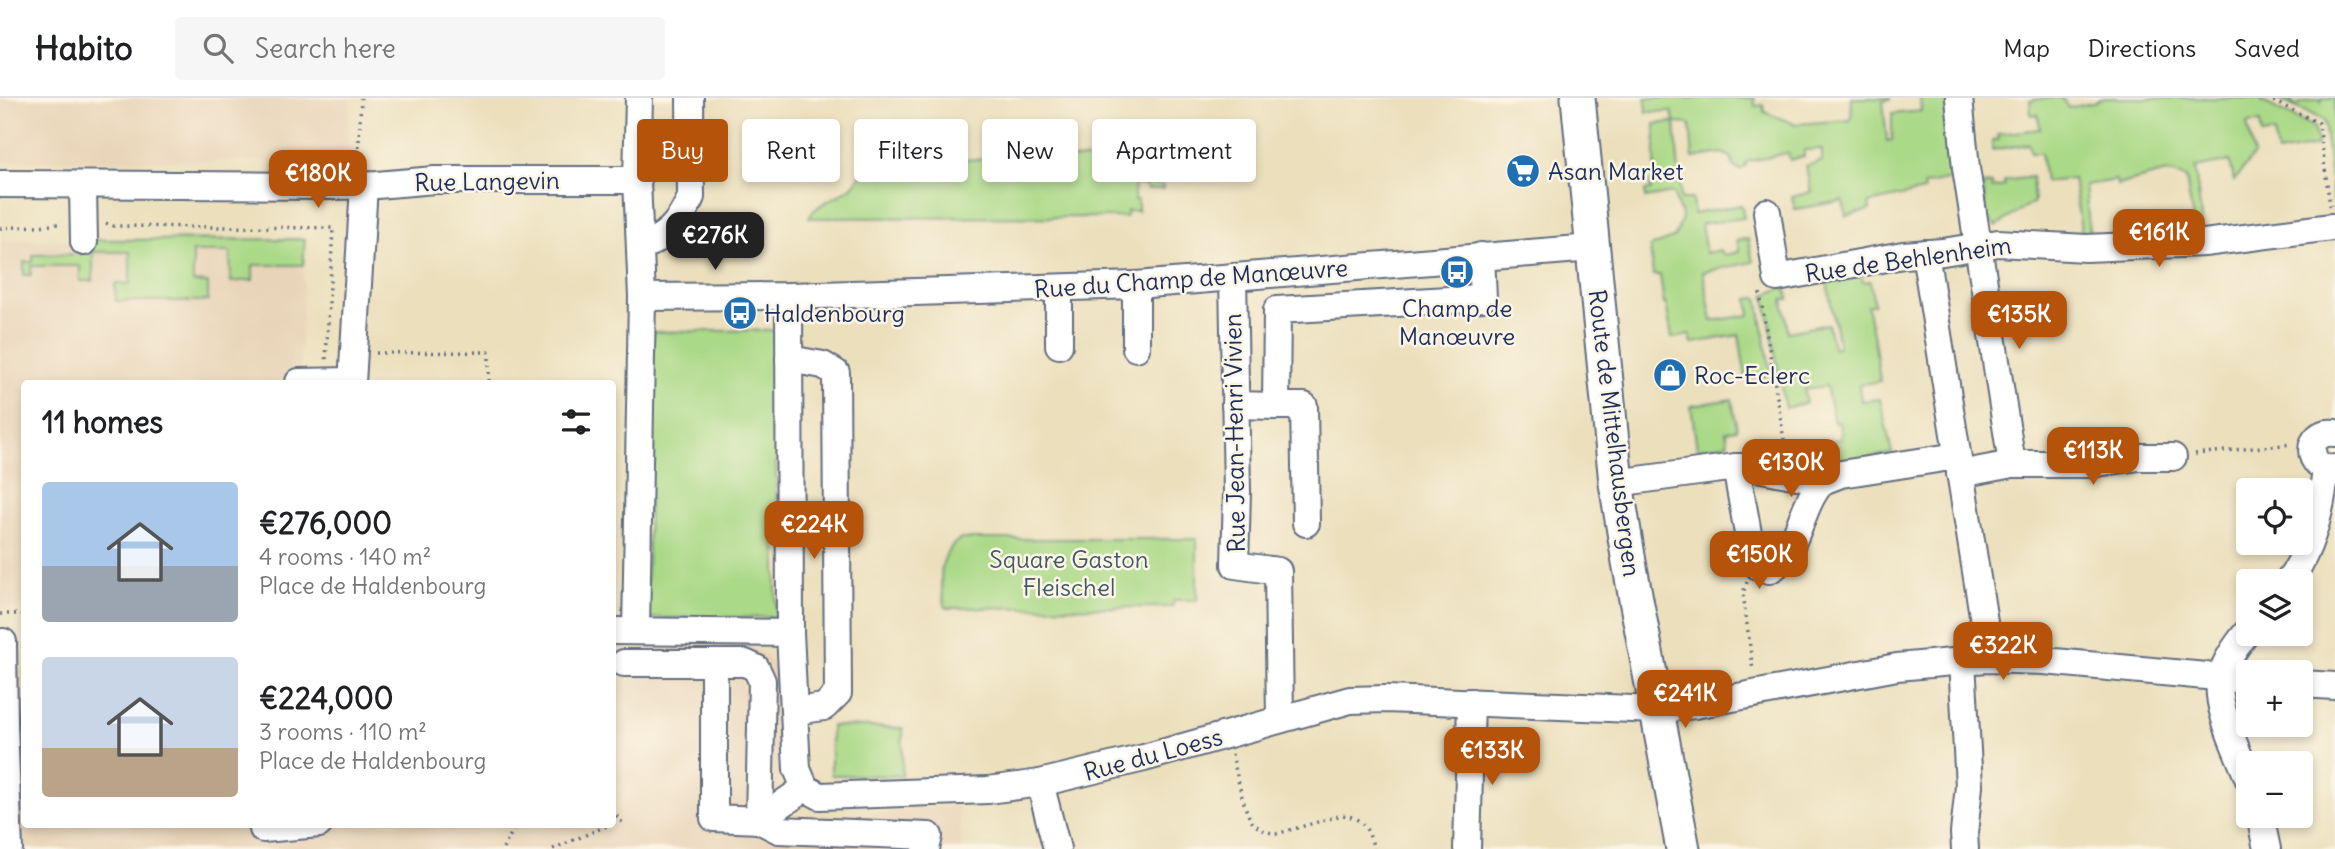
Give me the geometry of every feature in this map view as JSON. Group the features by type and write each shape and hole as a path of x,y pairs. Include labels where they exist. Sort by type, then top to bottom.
{"main road":[{"name":"Route de Mittelhausbergen","path":"1578,98 1616,483 1641,669 1657,710 1683,849"}],"street":[{"path":"638,119 639,98"},
{"path":"640,248 660,240 671,230 691,197 690,98"},
{"path":"1959,98 1966,168 2012,464"},
{"name":"Rue Langevin","path":"0,184 83,187 360,186 435,180 637,180"},
{"path":"637,182 642,297 624,630 790,633"},
{"path":"352,380 360,186"},
{"path":"83,187 84,230"},
{"name":"Rue de Behlenheim","path":"1766,212 1777,278 1925,253 2007,243 2086,248 2204,243 2332,227"},
{"name":"Rue du Champ de Manœuvre","path":"642,297 789,296 1136,285 1592,248"},
{"path":"1925,253 1986,634 1974,660 1965,849"},
{"path":"1276,406 1277,310 1483,298 1481,257"},
{"name":"Rue Jean-Henri Vivien","path":"1233,277 1235,565 1278,571 1280,719"},
{"path":"1136,285 1136,348"},
{"path":"1059,288 1059,345"},
{"path":"759,820 805,788 797,769 790,633 789,296"},
{"path":"789,359 822,365 835,373 838,693 824,707 794,711"},
{"path":"1235,405 1304,406 1306,523"},
{"path":"2295,569 2308,545 2331,468 2313,458 2325,437"},
{"path":"1736,467 1753,561 1759,567 1769,570 1779,565 1786,556 1811,496 1823,481 1841,474 1959,465 2090,464 2139,457 2172,457"},
{"path":"1616,483 1736,467 1752,467 1823,481"},
{"path":"9,642 2,725 9,849"},
{"path":"2237,646 2221,678 2220,701 2238,751"},
{"name":"Rue du Loess","path":"805,788 820,796 988,790 1040,783 1144,758 1350,700 1386,699 1657,710 1897,667 1974,660 2031,660 2236,679"},
{"path":"624,663 744,663 756,668 762,681 759,820"},
{"path":"714,663 714,818 759,820 779,830 927,842 936,792"},
{"path":"2313,685 2335,687"},
{"path":"1467,849 1471,702"},
{"path":"1040,783 1057,849"},
{"path":"263,834 297,828"},
{"path":"2263,828 2267,849"}],"path":[{"path":"360,186 361,98"},
{"path":"2267,98 2319,123 2332,227"},
{"path":"0,228 52,225 84,230 94,219 113,226 332,228 325,380"},
{"name":"Rue de Behlenheim","path":"1777,278 1760,292 1790,474"},
{"path":"353,353 489,352 489,380"},
{"path":"2172,457 2325,437"},
{"path":"1756,693 1743,593 1759,567"},
{"path":"0,614 21,614"},
{"path":"1226,735 1249,817 1256,826 1276,834 1342,815 1349,816 1364,826 1374,849"},
{"path":"617,816 625,826"},
{"path":"502,849 514,828"},
{"path":"553,849 601,828"}],"shaded area":[{"path":"0,98 350,98 347,161 0,161"},
{"path":"305,239 299,380 21,380 21,607 0,607 0,240"},
{"path":"749,646 767,656 779,675 779,818 871,814 958,805 963,849 0,849 0,669 21,669 21,828 616,828 616,647"}],"green space":[{"path":"1646,98 1754,98 1755,106 1763,105 1764,112 1795,124 1851,120 1852,98 1890,98 1883,101 1887,141 1892,140 1892,114 1921,111 1920,98 1946,98 1957,178 1923,185 1924,191 1869,203 1870,210 1846,216 1843,201 1795,209 1792,197 1811,192 1806,166 1822,161 1822,149 1804,150 1804,156 1790,160 1788,153 1746,162 1746,167 1740,170 1734,167 1731,157 1722,153 1693,158 1690,124 1675,123 1681,199 1692,199 1694,214 1741,205 1744,218 1701,224 1706,253 1721,250 1723,255 1739,252 1737,240 1748,239 1753,262 1703,272 1712,321 1750,315 1748,299 1758,298 1771,375 1746,379 1739,335 1692,343 1690,335 1672,338 1660,275 1653,275 1650,247 1675,237 1682,218 1673,193 1645,198 1645,191 1651,190 1650,183 1655,180 1655,124 1674,122 1672,111 1647,112"},
{"path":"2062,98 2068,108 2106,98 2261,98 2262,103 2314,127 2317,146 2277,153 2274,133 2262,135 2260,122 2247,123 2254,155 2234,181 2230,161 2195,168 2203,232 2195,233 2186,178 2167,172 2117,185 2116,180 2085,185 2090,236 2082,236 2073,179 2045,182 2041,153 2031,153 2029,144 1992,150 1992,141 1999,140 1998,134 2040,129 2038,114 2031,115 2030,101"},
{"path":"2275,98 2292,100 2293,105 2319,99 2321,102 2322,98 2335,98 2335,215 2324,120"},
{"path":"1092,158 1092,182 1149,182 1163,185 1163,189 1147,189 1146,185 1134,185 1134,200 1138,200 1138,211 1127,211 1126,217 809,218 816,208 845,192 856,182 968,182 968,159 982,159 982,182 1078,182 1078,159"},
{"path":"2032,177 2034,202 1996,226 1987,218 1983,185 1992,184 1992,188 2005,186 2004,181"},
{"path":"305,239 303,265 253,265 253,280 231,282 230,252 193,252 193,282 208,283 208,301 116,301 115,284 130,284 130,252 93,252 93,281 80,281 80,266 31,266 31,275 24,275 24,262 33,262 33,255 81,254 91,240"},
{"path":"1861,276 1863,282 1870,281 1874,304 1867,306 1880,381 1859,385 1861,401 1880,399 1892,453 1841,463 1804,454 1801,444 1841,439 1839,422 1834,423 1826,386 1804,389 1806,403 1785,408 1765,295 1785,287 1789,299 1783,300 1788,332 1828,324 1833,348 1839,346 1827,282"},
{"path":"776,330 776,617 646,618 653,332"},
{"path":"1732,399 1737,429 1726,431 1728,444 1697,449 1691,406"},
{"name":"Square Gaston Fleischel","path":"960,539 1197,539 1197,600 1174,600 1172,607 946,608 942,570 947,553"},
{"path":"831,726 903,728 902,776 831,775"}],"place":[{"name":"Asan Market","path":"1523,171"},
{"name":"Champ de Manœuvre","path":"1457,272"},
{"name":"Haldenbourg","path":"740,313"},
{"name":"Roc-Eclerc","path":"1670,375"}]}
